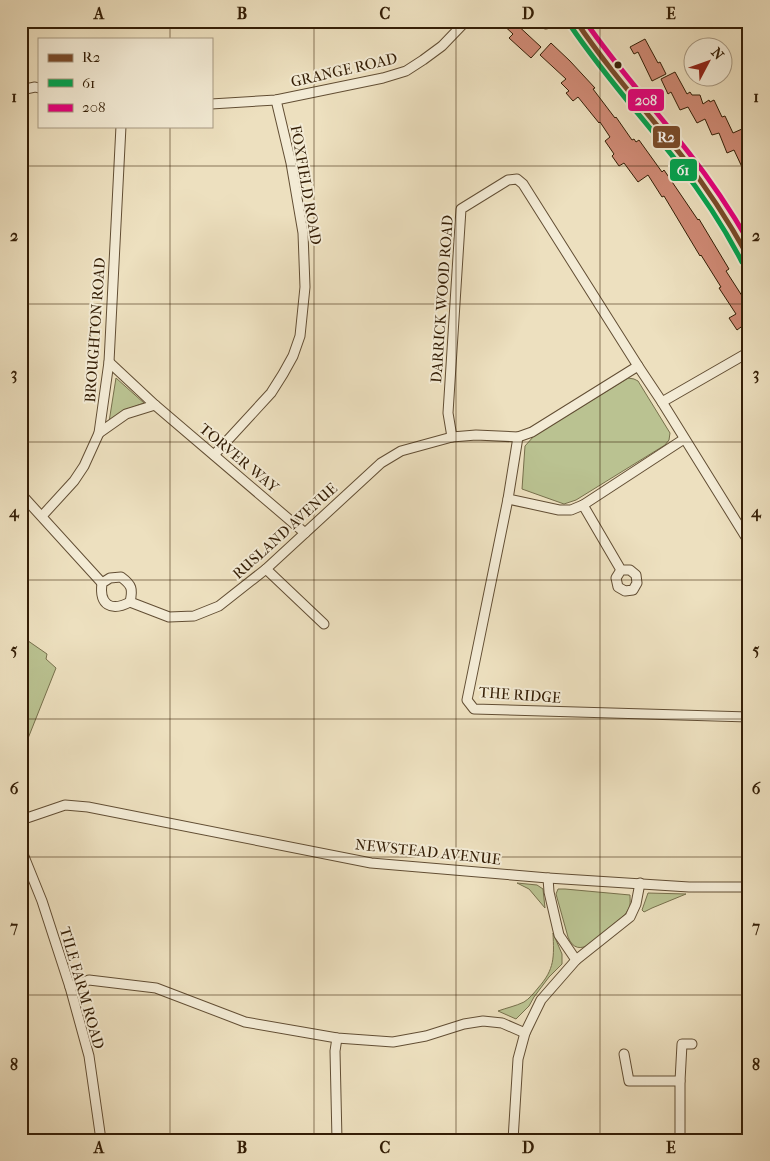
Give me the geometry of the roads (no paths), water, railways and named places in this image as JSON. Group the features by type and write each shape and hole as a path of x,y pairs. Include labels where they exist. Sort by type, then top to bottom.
{"main road":[{"path":"576,21 604,61 682,157 720,208 749,258"}],"street":[{"name":"GRANGE ROAD","path":"212,104 276,100 383,78 406,71 442,46 466,21"},
{"path":"21,90 38,88"},
{"name":"FOXFIELD ROAD","path":"214,455 284,374 300,336 305,286 302,232 291,163 276,100"},
{"name":"BROUGHTON ROAD","path":"42,516 74,481 84,466 99,433 108,362 121,128"},
{"name":"DARRICK WOOD ROAD","path":"452,437 448,413 461,209 508,180 517,179 523,184 638,366"},
{"path":"662,402 749,352"},
{"name":"TORVER WAY","path":"108,362 155,405 305,533"},
{"path":"684,439 583,505 571,510 558,510 508,500 518,437 532,432 638,366 749,542"},
{"path":"99,433 126,414 155,405"},
{"name":"RUSLAND AVENUE","path":"21,494 102,583 101,593 105,603 114,607 130,602 169,617 194,616 219,606 266,569 381,463 401,451 452,437 476,435 518,437"},
{"name":"THE RIDGE","path":"508,500 466,700 474,709 749,717"},
{"path":"583,505 621,570"},
{"path":"266,569 324,624"},
{"path":"102,583 110,578 121,577 129,583 132,593 130,602"},
{"name":"NEWSTEAD AVENUE","path":"21,820 65,805 88,806 371,863 689,888 749,886"},
{"name":"TILE FARM ROAD","path":"21,849 42,901 70,986 89,1056 101,1140"},
{"path":"548,878 560,935 576,960"},
{"path":"513,1140 518,1059 525,1033 541,1000 576,960 630,917 636,904 640,884"},
{"path":"70,986 89,980 156,988 245,1022 337,1038 393,1042 426,1036 464,1024 483,1021 502,1023 525,1033"},
{"path":"337,1038 335,1051 337,1140"},
{"path":"680,1140 682,1044 692,1044"},
{"path":"624,1054 629,1081 680,1081"}]}
